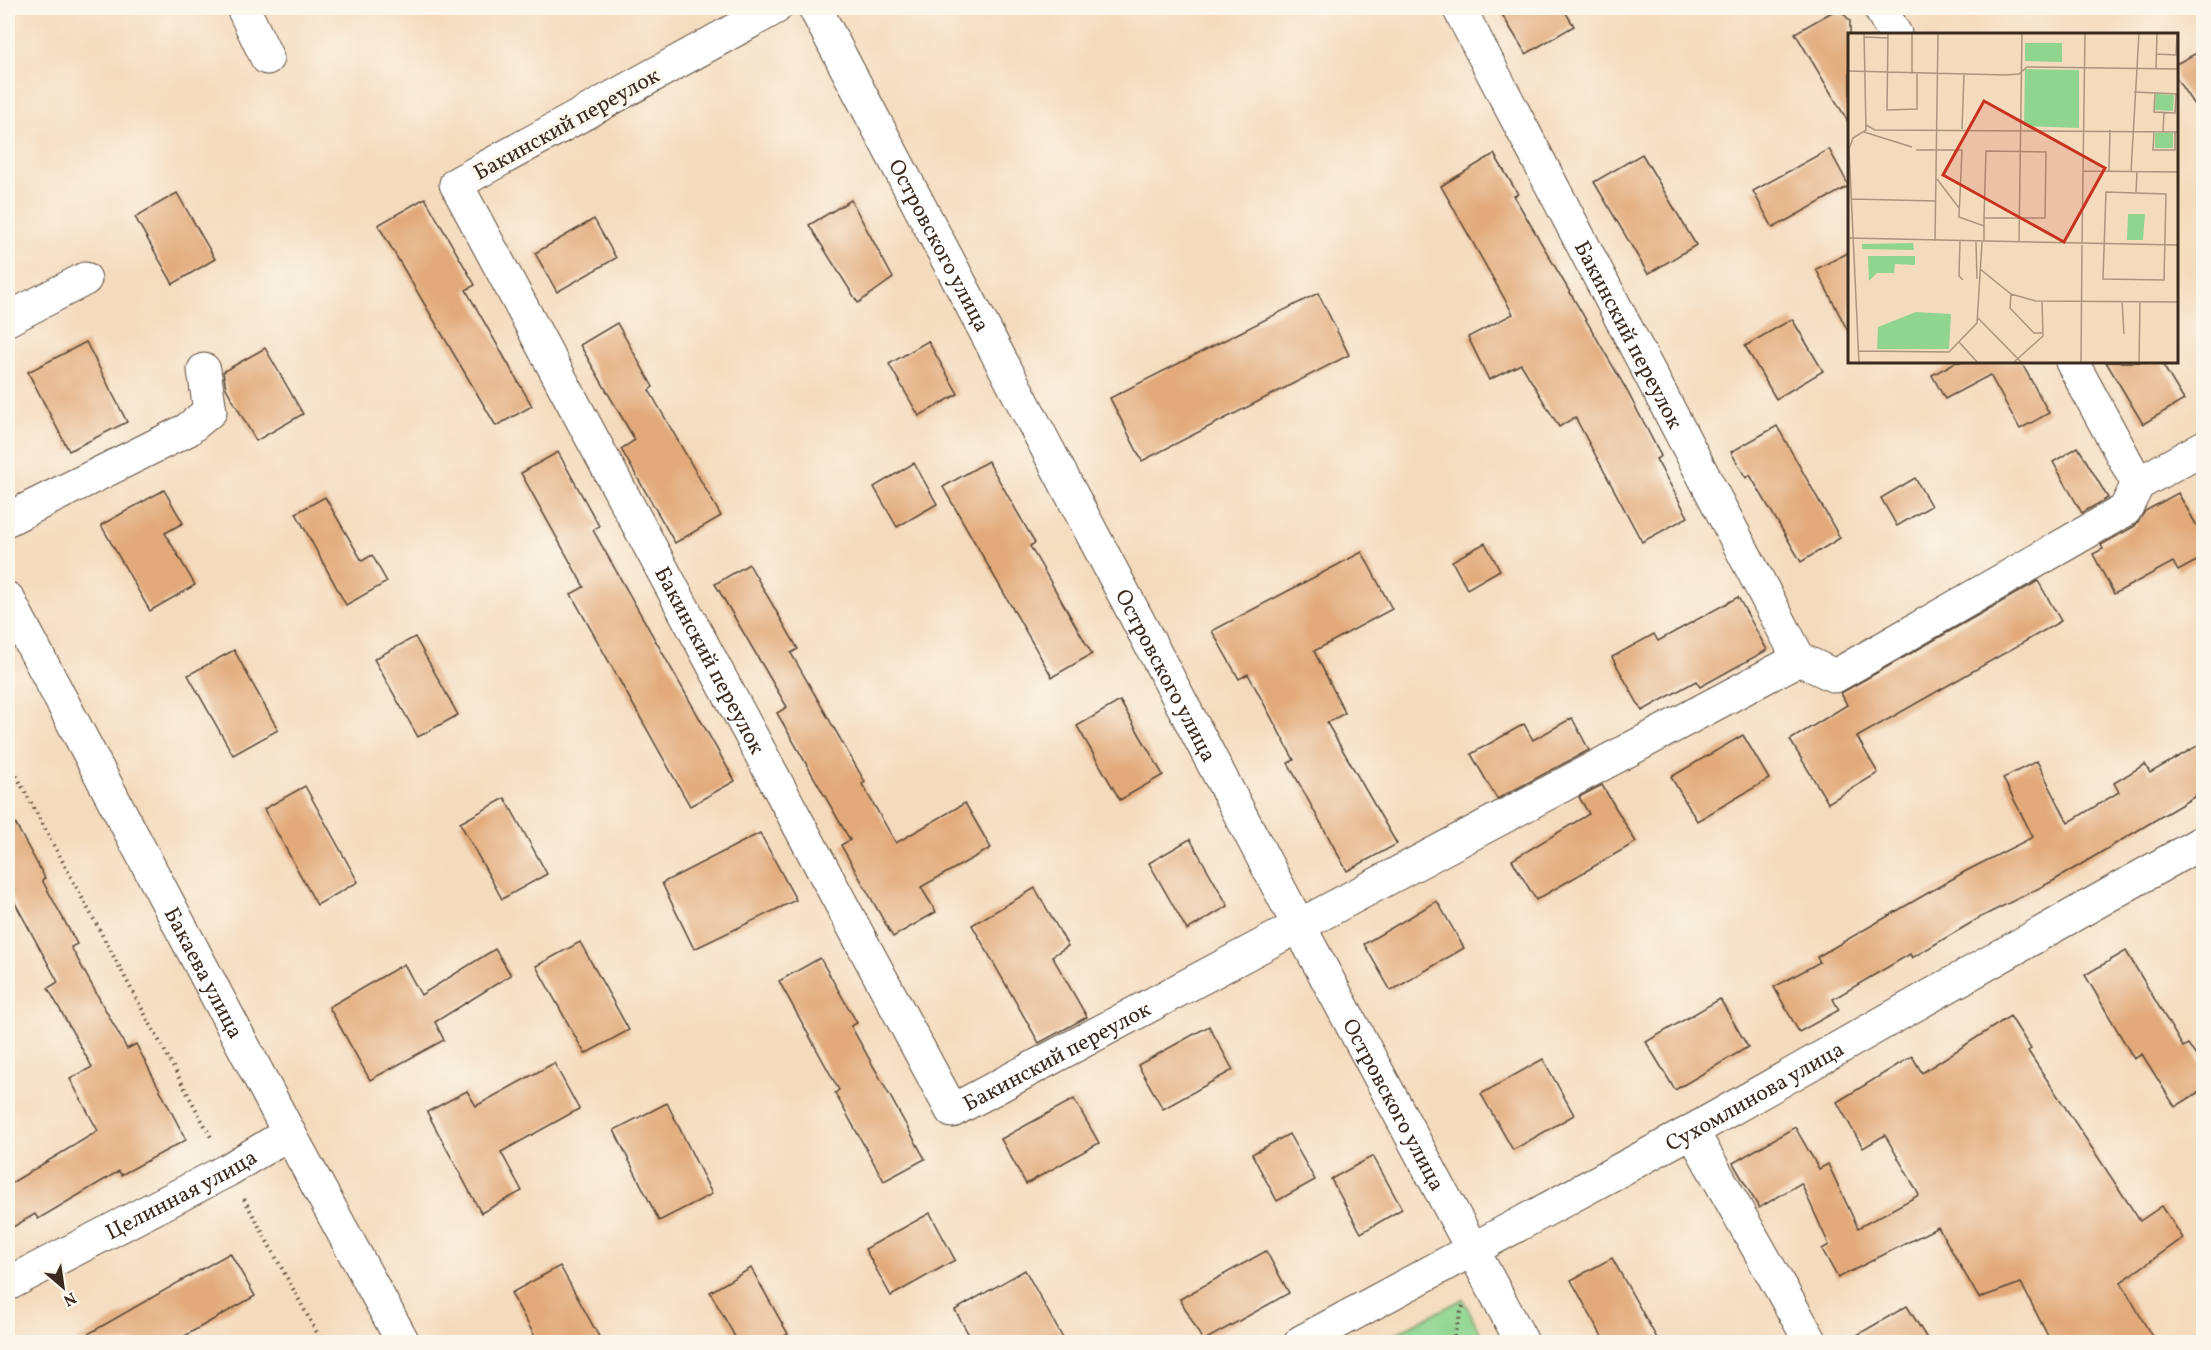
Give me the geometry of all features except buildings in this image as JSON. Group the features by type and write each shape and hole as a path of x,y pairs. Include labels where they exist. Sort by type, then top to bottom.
{"street":[{"path":"243,8 267,58"},
{"name":"Бакинский переулок","path":"775,8 456,184 952,1111 1299,926"},
{"name":"Островского улица","path":"815,8 1299,926 1522,1342"},
{"name":"Бакинский переулок","path":"1459,8 1799,659"},
{"path":"1880,8 1894,33"},
{"path":"8,319 85,279"},
{"path":"2073,363 2138,484"},
{"path":"8,519 188,430 210,411 204,370"},
{"path":"1299,926 1799,659 1835,676 2125,510 2138,484 2204,447"},
{"name":"Бакаева улица","path":"8,600 289,1133 403,1342"},
{"name":"Сухомлинова улица","path":"1301,1342 1692,1131 2204,842"},
{"path":"1692,1131 1811,1342"},
{"name":"Целинная улица","path":"8,1284 228,1170 289,1133"}],"path":[{"path":"8,760 322,1342"}],"green space":[{"path":"1463,1299 1485,1342 1378,1342"}]}
